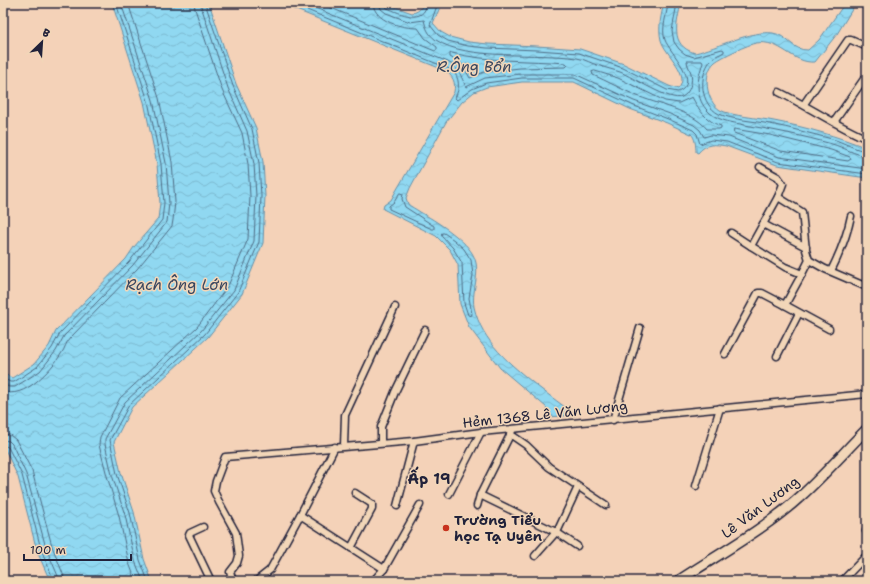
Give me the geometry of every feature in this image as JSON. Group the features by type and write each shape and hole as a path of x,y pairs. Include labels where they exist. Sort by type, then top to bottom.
{"main road":[{"name":"Lê Văn Lương","path":"678,581 773,518 800,497 867,429"}],"street":[{"path":"804,104 848,40 867,48"},
{"path":"834,122 864,79"},
{"path":"779,92 804,104 851,132 867,139"},
{"path":"751,246 778,197 783,184 778,177 760,167"},
{"path":"778,197 802,212 806,248 809,260 785,305"},
{"path":"828,270 842,250 851,216"},
{"path":"763,224 806,248"},
{"path":"732,233 785,266 802,274"},
{"path":"809,260 867,287"},
{"path":"725,354 758,293 762,293 829,329"},
{"path":"344,446 345,415 395,307"},
{"path":"777,356 799,313"},
{"path":"613,420 640,328"},
{"path":"381,443 381,427 395,392 424,330"},
{"name":"Hẻm 1368 Lê Văn Lương","path":"234,581 230,572 237,563 239,556 236,533 214,491 225,457 414,441 481,432 511,432 720,408 867,394"},
{"path":"696,486 720,408"},
{"path":"449,494 481,432"},
{"path":"477,506 480,495 511,432 549,467 606,505"},
{"path":"397,506 414,441"},
{"path":"256,581 270,570 335,447"},
{"path":"535,556 556,532 578,487"},
{"path":"351,548 372,509 372,504 355,493"},
{"path":"480,495 556,532 577,546"},
{"path":"373,581 384,569 420,505"},
{"path":"300,515 384,569"},
{"path":"203,527 190,533 189,535 211,581"},
{"path":"842,581 867,555"}],"water":[{"name":"Rạch Ông Lớn","path":"112,3 209,3 236,84 256,128 263,162 265,196 263,243 242,294 208,337 132,407 114,442 121,473 134,512 144,559 152,581 50,581 37,551 18,477 3,445 3,373 12,378 34,364 49,346 56,331 126,259 134,247 158,219 160,203 157,164 144,102"},
{"name":"R.Ông Bổn","path":"279,3 384,3 412,13 419,10 424,3 442,3 433,23 441,32 450,37 469,42 488,44 580,49 624,64 678,89 682,77 680,71 663,46 660,35 660,22 664,3 681,3 677,26 678,39 681,45 695,53 744,37 764,33 778,34 794,46 803,50 808,50 819,40 845,3 856,3 837,34 815,62 807,62 773,45 756,43 735,51 715,62 708,73 707,87 711,100 715,106 725,112 809,129 867,148 867,178 777,165 722,145 704,147 698,153 696,152 694,139 691,134 630,109 574,82 522,82 487,87 474,92 462,102 446,122 406,198 409,205 449,230 463,242 472,253 477,266 474,307 483,331 490,342 507,361 576,415 548,417 549,413 546,407 500,368 469,327 460,304 458,265 450,250 436,236 383,209 384,205 391,200 454,92 455,85 452,77 444,70"}],"place":[{"name":"Trường Tiểu học Tạ Uyên","path":"446,528"}],"district":[{"name":"Ấp 19","path":"429,479"}]}
